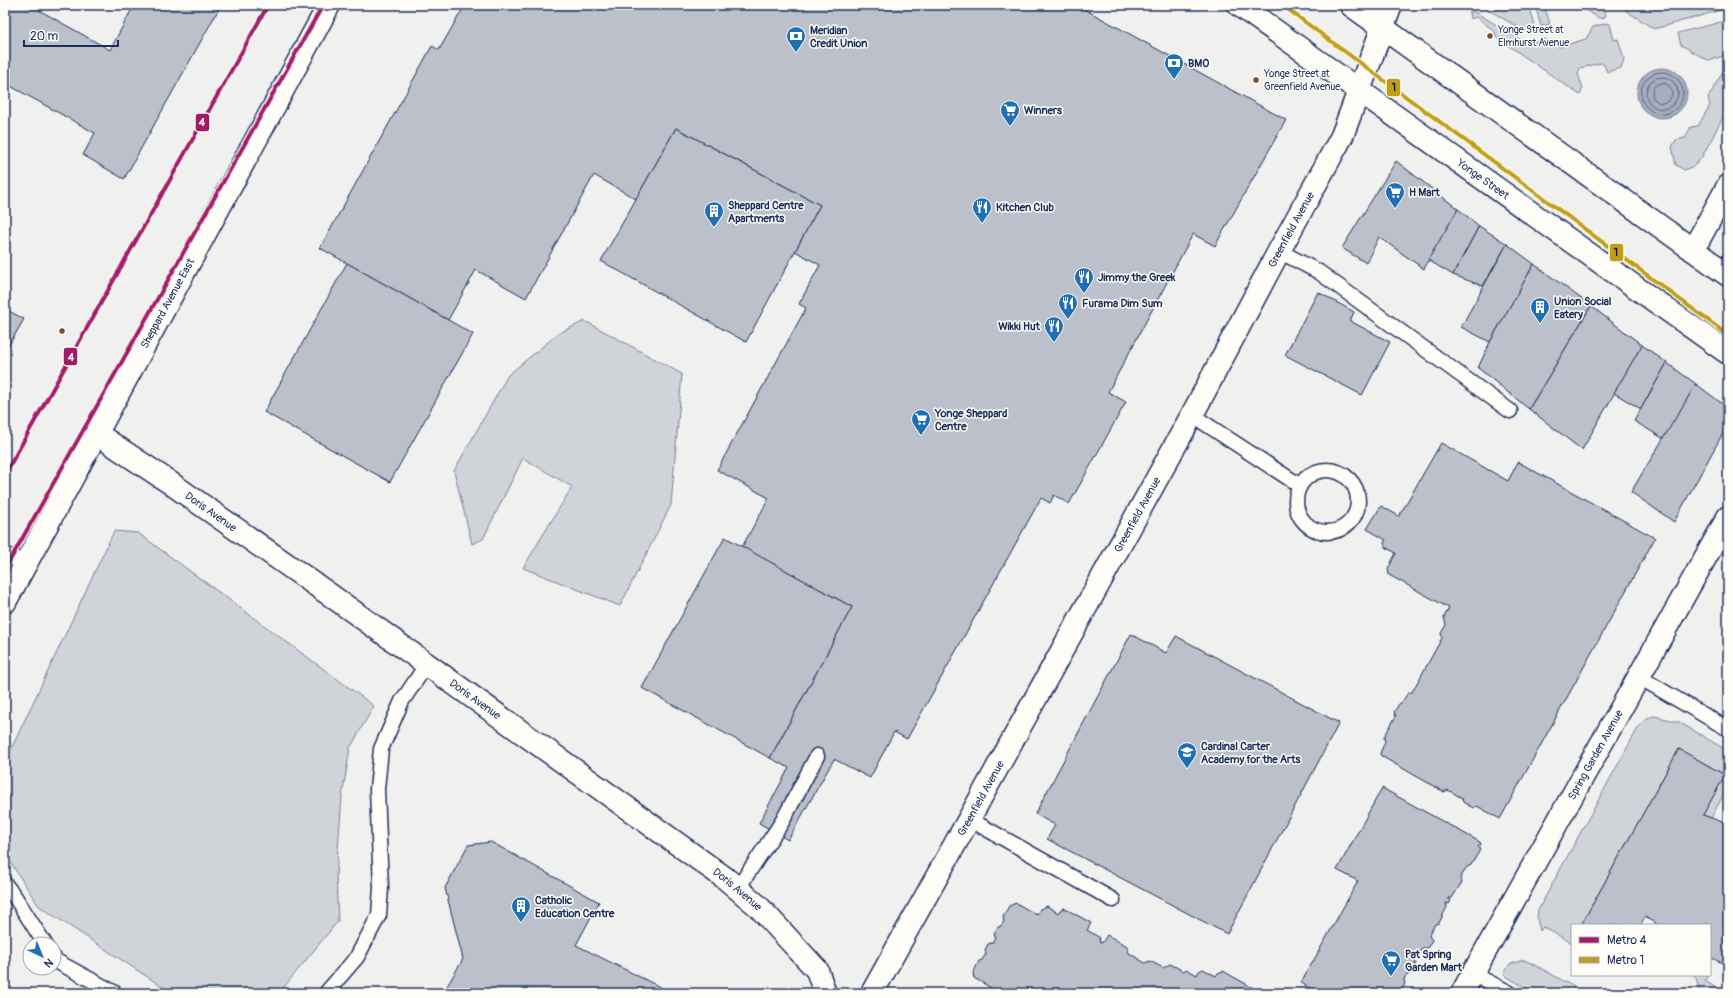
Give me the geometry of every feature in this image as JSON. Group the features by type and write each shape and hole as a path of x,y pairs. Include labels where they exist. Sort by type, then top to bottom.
{"street":[{"name":"Sheppard Avenue East","path":"5,602 329,5"},
{"name":"Yonge Street","path":"1239,5 1728,353"},
{"path":"1351,5 1728,275"},
{"name":"Greenfield Avenue","path":"872,993 1192,415 1342,136 1391,5"},
{"path":"1693,250 1728,186"},
{"name":"Doris Avenue","path":"97,434 158,474 702,860 738,888 778,926 817,970 825,993"},
{"name":"Spring Garden Avenue","path":"1462,993 1728,516"}],"lane":[{"path":"1279,251 1319,272 1510,411"},
{"path":"1192,415 1299,485"},
{"path":"1330,469 1346,475 1357,490 1358,508 1349,524 1333,532 1314,530 1300,520 1294,502 1299,485 1312,472 1330,469"},
{"path":"5,554 26,564"},
{"path":"326,993 357,957 379,915 381,888 377,789 381,749 402,701 427,664"},
{"path":"1638,678 1728,729"},
{"path":"738,888 782,822 817,756"},
{"path":"969,820 1113,900"},
{"path":"5,884 16,897 40,936"},
{"path":"62,964 115,993"},
{"path":"1473,974 1510,993"}],"shaded area":[{"path":"1486,5 1529,5 1536,29 1526,32 1487,9"},
{"path":"1535,5 1544,5 1550,24 1541,26"},
{"path":"1576,5 1593,5 1605,12 1606,16 1601,19"},
{"path":"1632,5 1728,5 1728,8 1654,29 1625,10"},
{"path":"1469,12 1475,12 1528,44 1545,39 1559,47 1586,39 1593,27 1607,23 1610,24 1614,40 1618,39 1624,59 1621,68 1607,72 1604,65 1601,63 1580,68 1578,74 1583,88 1580,95 1496,37 1495,32 1477,17 1470,19"},
{"path":"1725,21 1727,39 1723,56 1709,61 1681,45 1678,33"},
{"path":"1728,62 1728,108 1702,157 1694,166 1684,170 1676,165 1672,147 1676,140 1685,138 1691,127 1698,126 1710,105 1708,98"},
{"path":"585,321 682,374 671,505 620,606 523,568 572,487 523,458 483,539 472,544 454,471 508,375 559,333"},
{"path":"114,531 138,533 374,706 350,748 342,797 336,875 338,921 279,993 172,993 39,906 5,854 5,762"},
{"path":"1654,716 1679,722 1728,751 1728,786 1711,818 1703,815 1725,775 1679,749 1582,924 1571,924 1571,942 1543,927 1540,931 1537,918 1538,910 1638,728 1647,718"},
{"path":"1524,960 1585,993 1534,993 1506,976 1504,972 1510,964"},
{"path":"1694,976 1708,976 1705,981 1718,989 1716,993 1700,993 1696,978"}],"water":[{"path":"1662,68 1671,70 1682,79 1687,93 1685,102 1676,113 1662,118 1653,116 1642,107 1637,93 1639,84 1648,73"}],"building":[{"path":"5,5 30,5 110,50 134,5 221,5 124,179 83,155 95,133 5,83"},
{"name":"Yonge Sheppard Centre","path":"465,5 1077,5 1286,120 1215,246 1193,234 1108,392 1126,402 1069,504 1054,495 1050,503 1041,498 907,739 894,732 870,778 834,759 788,840 759,823 789,768 770,758 852,607 742,547 769,498 717,470 806,308 799,304 820,265 795,251 820,205 676,128 636,199 594,175 526,298 476,270 448,320 320,248 432,46 439,50"},
{"name":"Sheppard Centre Apartments","path":"676,128 820,205 746,342 601,261"},
{"path":"1396,161 1458,209 1424,269 1379,237 1366,263 1342,248"},
{"path":"1458,209 1479,226 1453,275 1428,260"},
{"path":"1479,226 1507,244 1483,286 1453,275"},
{"path":"1507,244 1534,264 1490,342 1461,327"},
{"path":"347,263 473,334 390,482 264,412"},
{"name":"Union Social Eatery","path":"1534,264 1591,306 1529,409 1478,368 1490,342"},
{"path":"1318,292 1354,312 1350,321 1390,342 1362,395 1285,355"},
{"path":"1591,306 1642,345 1582,450 1529,409"},
{"path":"5,309 24,319 5,352"},
{"path":"1642,345 1667,363 1641,409 1614,393"},
{"path":"1667,363 1696,384 1664,439 1634,421"},
{"path":"1696,384 1728,408 1728,424 1674,522 1631,492"},
{"path":"1441,443 1508,481 1518,462 1655,538 1500,819 1477,806 1473,808 1463,802 1462,798 1448,790 1444,792 1381,756 1380,753 1385,742 1384,737 1396,716 1394,712 1408,693 1412,692 1442,638 1441,633 1446,625 1444,617 1449,608 1389,575 1388,569 1396,553 1385,547 1384,542 1386,540 1367,529 1381,506 1399,516"},
{"path":"725,537 852,607 770,758 642,688"},
{"name":"Cardinal Carter Academy for the Arts","path":"1131,634 1166,653 1176,636 1339,723 1227,934 1047,839 1055,825 1035,814"},
{"path":"1679,749 1725,775 1703,815 1728,824 1728,966 1711,958 1711,924 1656,924 1645,917 1642,924 1582,924"},
{"path":"1382,788 1480,842 1481,845 1478,846 1480,850 1471,865 1467,867 1460,878 1462,882 1452,898 1448,898 1451,900 1449,904 1446,903 1447,907 1439,923 1435,924 1429,936 1432,940 1427,948 1422,948 1415,960 1416,964 1410,974 1404,979 1405,984 1400,993 1319,993 1301,983 1358,881 1337,870"},
{"name":"Catholic Education Centre","path":"491,842 599,902 576,945 672,993 443,993 463,959 445,888 468,845"},
{"path":"1016,903 1037,915 1040,909 1047,906 1058,913 1064,908 1091,923 1087,930 1100,938 1099,941 1102,943 1107,935 1127,946 1129,953 1145,963 1150,961 1163,968 1170,964 1184,971 1186,969 1197,975 1199,971 1203,969 1216,976 1218,973 1223,971 1262,993 1000,993 974,978 973,973 979,961 982,960 986,954 985,950 988,944 992,943 995,937 994,933 1004,921 1003,917 1009,906"}],"metro line":[{"name":"4","path":"5,474 268,5"},
{"name":"4","path":"5,569 323,5"},
{"name":"1","path":"1282,5 1728,335"}],"place":[{"name":"Yonge Street at Elmhurst Avenue","path":"1490,36"},
{"name":"Meridian Credit Union","path":"796,53"},
{"name":"BMO","path":"1174,80"},
{"name":"Yonge Street at Greenfield Avenue","path":"1256,80"},
{"name":"Winners","path":"1010,127"},
{"name":"H Mart","path":"1395,209"},
{"name":"Kitchen Club","path":"982,224"},
{"name":"Sheppard Centre Apartments","path":"714,228"},
{"name":"Jimmy the Greek","path":"1084,294"},
{"name":"Furama Dim Sum","path":"1068,320"},
{"name":"Union Social Eatery","path":"1540,324"},
{"name":"Wikki Hut","path":"1054,343"},
{"name":"Yonge Sheppard Centre","path":"921,436"},
{"name":"Cardinal Carter Academy for the Arts","path":"1187,769"},
{"name":"Catholic Education Centre","path":"521,923"},
{"name":"Pat Spring Garden Mart","path":"1391,977"}]}
